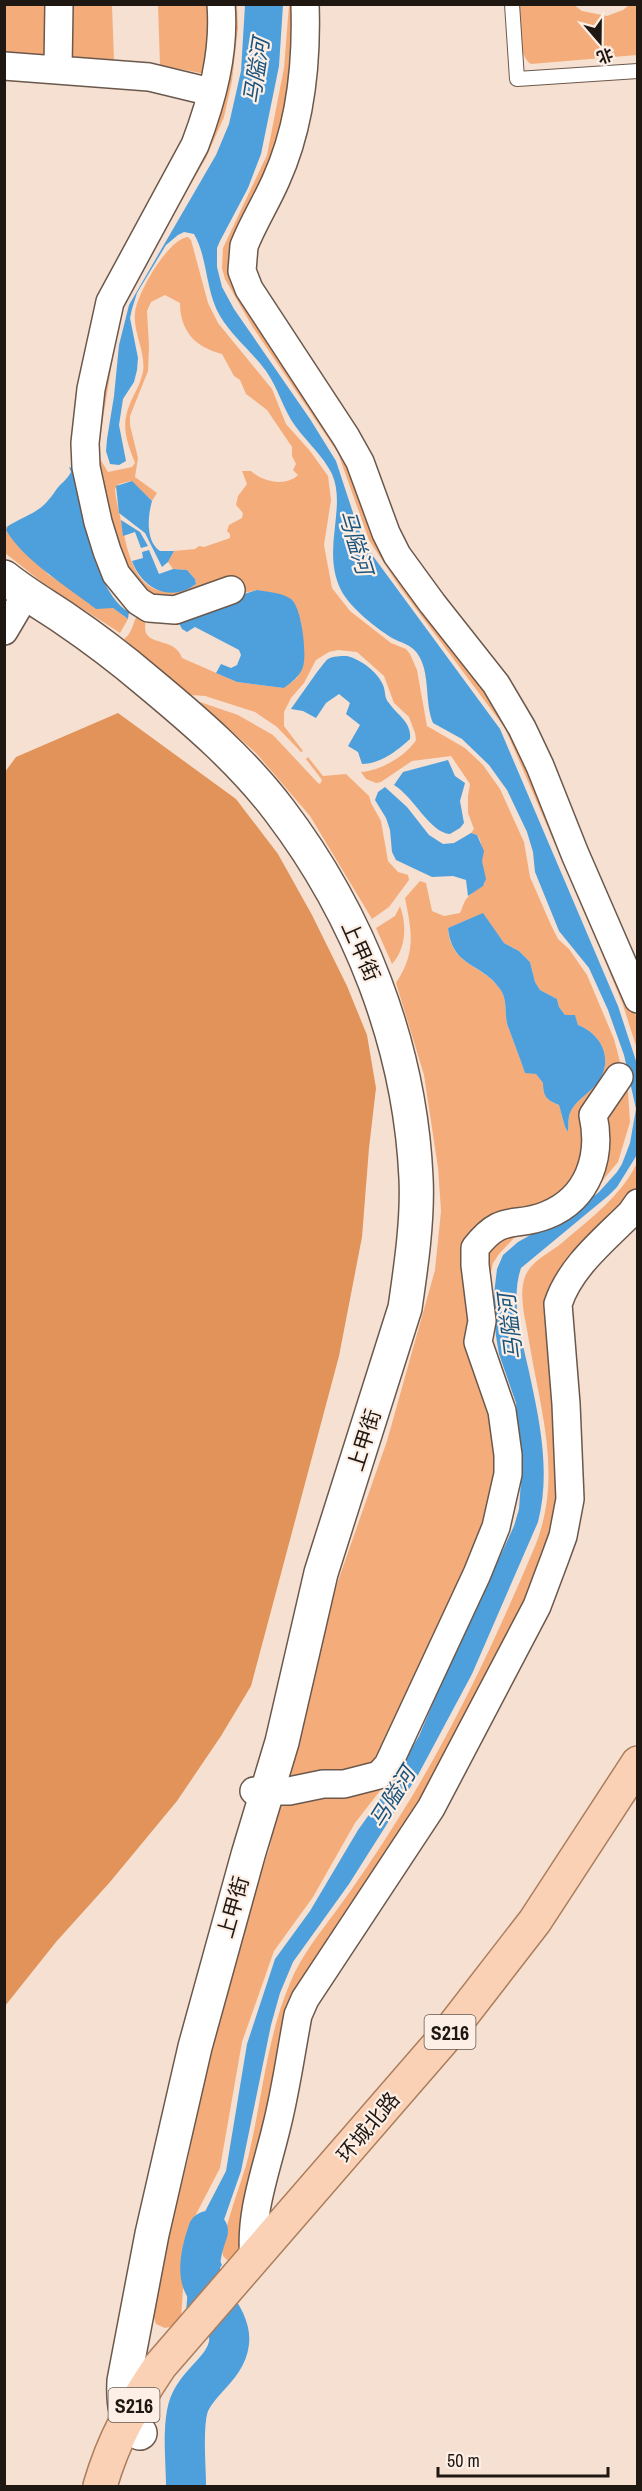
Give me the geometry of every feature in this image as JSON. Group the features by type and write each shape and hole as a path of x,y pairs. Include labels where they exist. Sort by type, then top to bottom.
{"main road":[{"name":"环城北路","path":"101,2487 129,2434 160,2366 193,2341 244,2275 446,2036 565,1878 638,1763"},
{"name":"环城北路","path":"244,2275 458,2045 547,1930 638,1787"}],"street":[{"path":"58,68 59,4"},
{"path":"221,4 222,46 212,92 195,145 110,302 91,389 85,443 90,488 107,551 116,574 138,601 149,608 176,610 231,590"},
{"path":"305,4 305,61 295,123 289,147 276,180 244,246 242,264 246,282 261,310 330,410 360,462 386,533 397,555 496,684 511,707 540,766 574,854 638,999"},
{"path":"4,66 58,68 149,77 212,92"},
{"name":"上甲街","path":"4,577 26,596 62,616 146,680 228,754 279,809 318,867 361,946 389,1026 401,1072 413,1138 416,1180 412,1267 405,1308 321,1573 282,1742 260,1791"},
{"name":"上甲街","path":"8,613 88,656 217,762 267,816 296,858 349,951 385,1056 398,1127 402,1170 400,1265 393,1305 375,1369 310,1570 269,1740 260,1791 195,2047 152,2234 124,2381 123,2400 129,2434"},
{"path":"260,1791 365,1779 379,1775 388,1765 477,1575 496,1527 508,1474 508,1455 502,1411 478,1342 482,1320 476,1282 475,1248 495,1227 508,1222 547,1215 580,1191 591,1173 596,1155 597,1133 593,1116 620,1077"},
{"path":"244,2275 264,2175 277,2125 298,2015 305,1999 431,1808 537,1605 555,1558 563,1536 570,1499 566,1404 558,1304 563,1289 574,1273 638,1203"}],"lane":[{"path":"512,4 517,79 638,71"}],"shaded area":[{"path":"5,5 51,5 47,56 5,57"},
{"path":"66,5 112,5 114,60 66,57"},
{"path":"158,5 210,5 205,74 160,65"},
{"path":"228,5 237,5 238,28 232,81 224,117 206,158 125,295 121,306 99,444 100,459 108,472 132,467 135,463 125,430 125,422 143,372 143,357 135,320 137,304 147,281 163,257 180,240 188,237 191,240 208,303 218,323 272,389 286,424 328,476 331,500 324,545 332,588 350,611 391,643 406,649 417,670 427,726 465,748 483,765 500,789 524,842 530,877 551,925 558,939 569,949 587,975 614,1039 628,1092 630,1122 618,1162 593,1192 569,1210 515,1237 493,1263 488,1285 491,1334 510,1392 518,1463 512,1517 408,1745 386,1783 355,1823 313,1897 274,1951 242,2042 220,2168 192,2222 185,2258 181,2320 174,2326 165,2328 156,2324 154,2318 163,2256 188,2159 209,2051 236,1943 269,1850 281,1799 286,1794 369,1781 390,1769 498,1531 510,1479 511,1453 505,1413 482,1343 485,1323 477,1263 479,1252 489,1237 500,1229 554,1214 583,1193 598,1159 600,1141 597,1119 605,1103 619,1087 623,1075 619,1073 591,1113 593,1153 583,1183 570,1198 553,1208 499,1222 485,1230 474,1243 471,1251 471,1271 479,1320 475,1347 499,1412 504,1475 494,1526 390,1757 385,1765 374,1774 340,1781 286,1787 284,1785 323,1624 387,1441 435,1270 441,1211 438,1168 424,1075 396,983 407,962 411,942 405,898 420,881 426,883 432,911 444,916 460,913 467,898 485,881 481,842 477,835 471,833 474,829 468,813 470,784 451,756 412,761 376,783 366,779 361,772 392,762 406,752 416,740 409,717 394,703 384,676 357,652 338,650 329,652 316,660 304,683 291,698 284,712 284,726 303,751 301,752 277,727 255,712 205,696 190,695 124,639 130,633 139,613 146,613 145,631 149,637 174,647 182,658 237,682 284,688 297,678 303,666 301,622 293,601 286,597 257,590 227,597 237,590 233,584 187,598 168,601 140,593 127,579 112,543 104,519 96,473 98,404 110,326 119,298 189,173 209,130 221,84 226,52","holes":["165,295 180,303 183,322 191,336 204,347 222,354 234,376 240,380 246,394 267,410 292,447 292,456 296,464 293,470 298,475 287,481 274,482 261,478 251,471 242,471 247,484 238,496 236,505 243,513 242,518 229,525 227,531 230,538 204,547 174,551 168,562 173,569 187,570 195,579 196,584 184,590 170,592 158,590 149,585 135,569 127,548 115,489 119,484 131,481 152,501 157,493 135,477 138,458 130,416 148,371 147,311 151,302","483,914 504,943 519,951 530,962 535,982 540,990 557,999 565,1015 575,1016 578,1025 594,1035 603,1049 605,1057 603,1074 595,1086 572,1109 568,1132 559,1105 546,1097 543,1083 536,1074 525,1072 507,1024 504,999 500,989 485,974 461,957 450,941 448,928"]},
{"path":"289,5 298,5 286,126 235,246 506,720 637,1018 637,1049 623,1005 600,949 505,728 399,586 369,540 338,453 252,326 225,279 222,268 223,248 267,155 284,68"},
{"path":"519,5 574,5 582,11 607,16 629,5 637,5 637,55 531,64 521,46"},
{"path":"8,526 6,530 9,535 49,575 83,597 89,604 113,608 128,619 120,633 43,583 5,553 5,527"},
{"path":"197,701 238,715 273,735 318,783 320,784 322,780 306,759 308,757 323,776 346,774 369,796 381,821 388,861 398,872 408,875 409,880 389,907 372,919 310,816 256,753"},
{"path":"118,713 236,799 278,854 312,915 347,986 367,1035 376,1088 362,1237 339,1356 251,1686 221,1736 177,1801 110,1882 56,1942 5,2006 5,772 16,757"},
{"path":"400,906 404,921 403,944 392,964 376,928 395,916"},
{"path":"637,1163 637,1186 624,1205 551,1283 547,1300 562,1488 547,1554 465,1731 327,1954 245,2242 231,2264 223,2256 225,2236 247,2162 275,2026 294,1973 375,1854 436,1755 503,1620 533,1551 542,1524 549,1472 544,1421 524,1310 522,1294 524,1280 535,1263 563,1242 614,1196"}],"water":[{"path":"245,5 283,5 279,66 261,154 248,188 217,248 217,267 222,287 234,309 310,419 336,461 358,528 370,552 500,729 618,1006 638,1067 638,1152 617,1187 608,1196 521,1268 517,1310 543,1452 542,1505 538,1522 472,1674 418,1775 349,1884 293,1962 280,1993 271,2025 241,2171 218,2237 217,2255 222,2265 186,2313 190,2261 197,2227 226,2171 247,2044 275,1959 310,1911 358,1830 391,1784 419,1736 514,1526 519,1509 522,1467 516,1403 499,1354 496,1336 493,1303 497,1269 503,1255 518,1242 582,1206 599,1192 617,1172 630,1143 636,1109 624,1055 608,1010 589,968 559,931 535,872 533,852 527,832 507,790 489,765 462,739 433,723 424,669 415,650 372,624 350,604 341,590 335,575 333,560 337,501 332,474 292,420 266,371 220,316 212,296 199,243 194,234 184,232 166,245 137,293 130,318 138,358 137,370 134,382 123,399 119,425 126,461 119,465 110,464 106,451 107,439 119,345 129,305 216,155 229,124 241,71"},
{"path":"69,467 74,469 84,525 98,569 117,602 129,612 128,619 113,608 96,609 34,562 13,541 6,530 8,526 45,504 71,472"},
{"path":"132,481 152,501 149,528 155,547 160,551 174,551 162,567 145,533 119,513 116,486"},
{"path":"121,520 140,532 148,546 141,548 135,532 123,536"},
{"path":"149,550 159,574 173,569 187,570 195,579 196,584 177,592 158,590 150,586 132,561 143,558 142,552"},
{"path":"257,590 290,598 299,614 304,643 303,667 298,676 284,688 237,682 216,673 221,664 231,668 237,665 241,655 239,650 195,627 187,632 182,629 175,616"},
{"path":"347,656 363,663 377,675 383,685 387,701 409,728 410,739 394,752 369,763 362,764 358,752 348,746 360,725 346,714 350,703 339,694 326,703 316,718 303,711 291,709 328,659"},
{"path":"448,760 455,776 465,783 460,801 464,823 450,834 436,828 394,785 403,772"},
{"path":"385,787 407,807 429,835 443,844 454,843 471,833 477,835 484,851 482,861 486,879 483,886 468,896 466,880 453,876 432,877 396,860 392,852 390,830 386,818 375,800 378,792"},
{"path":"483,913 504,943 519,951 530,962 535,982 540,990 557,999 565,1015 575,1015 578,1025 594,1035 603,1049 605,1065 603,1074 595,1086 572,1109 568,1132 559,1105 546,1097 543,1083 536,1074 525,1073 507,1024 503,994 500,989 485,974 462,958 455,951 451,941 448,928"}],"waterway":[{"name":"马隘河","path":"186,2486 185,2436 188,2408 197,2391 222,2361 229,2343 224,2319 202,2281 201,2256 208,2231"}]}
